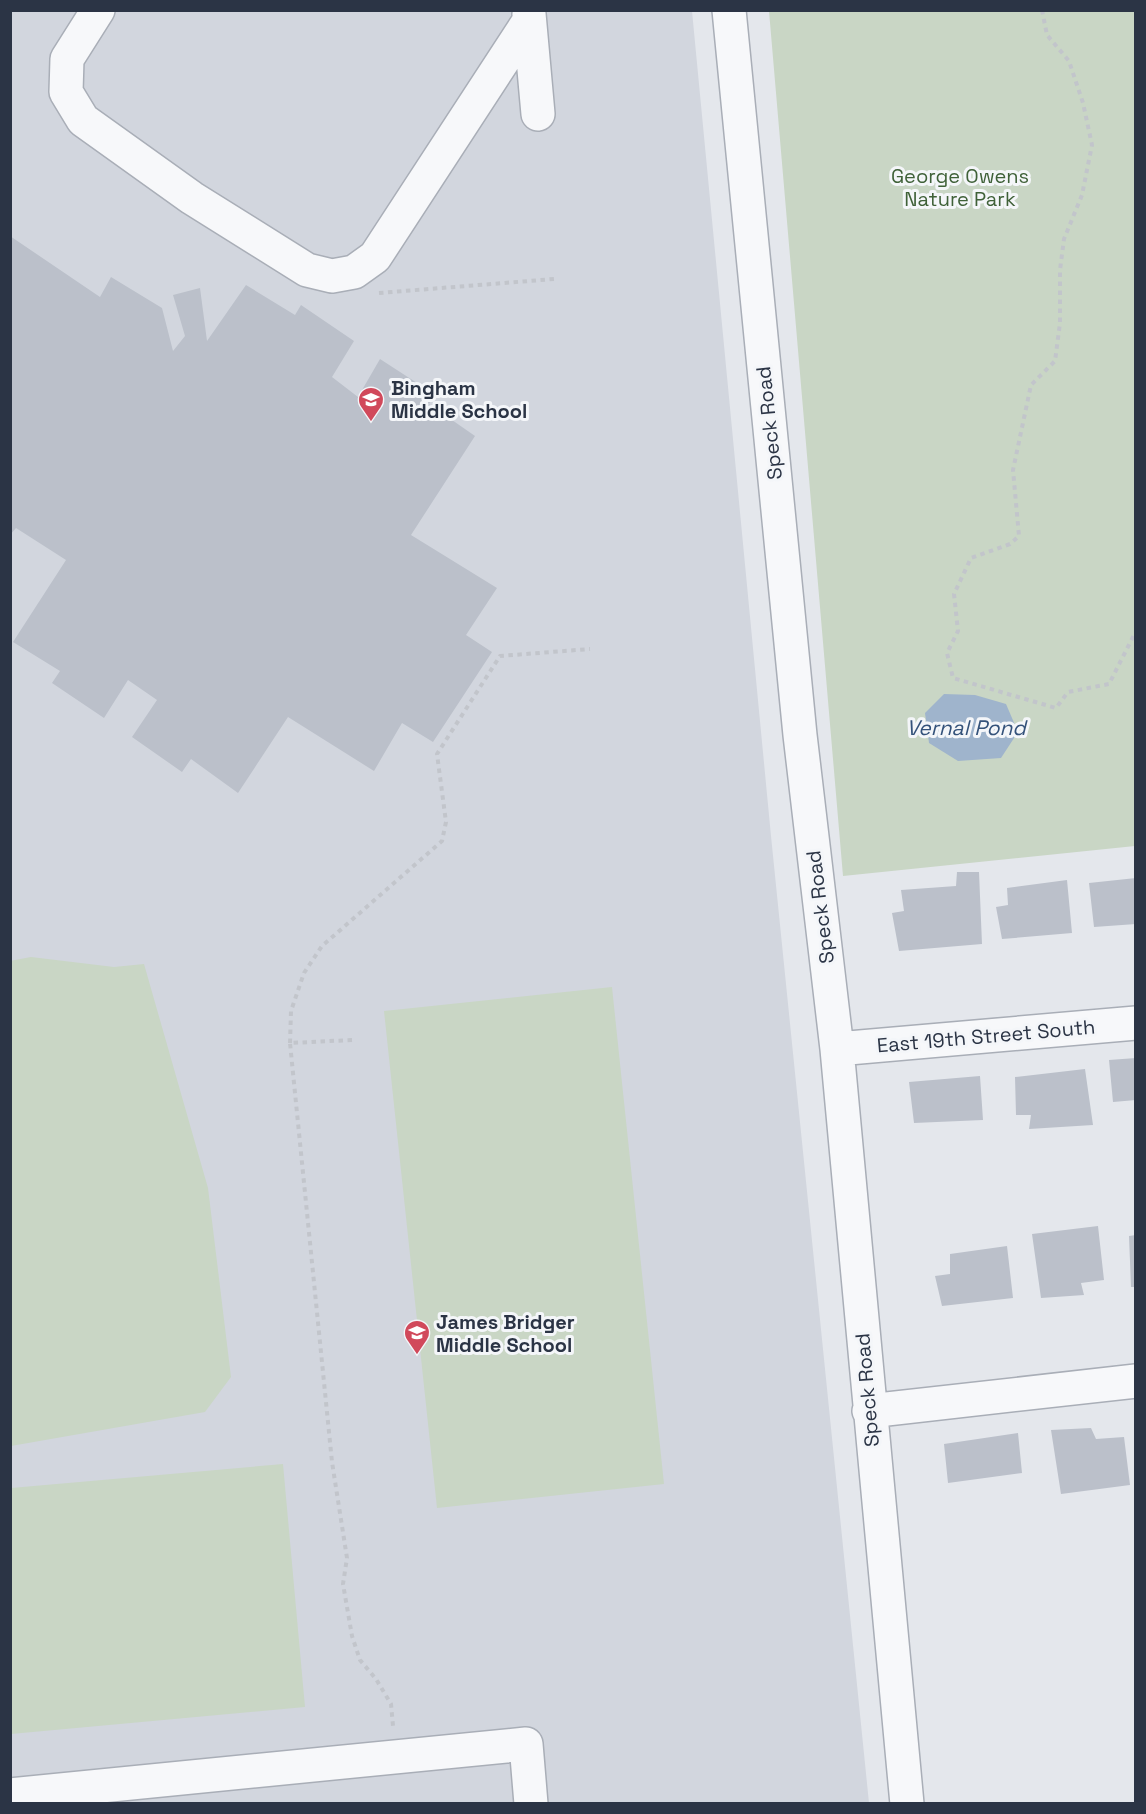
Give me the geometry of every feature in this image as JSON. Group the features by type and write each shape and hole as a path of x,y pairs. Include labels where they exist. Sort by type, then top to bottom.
{"street":[{"path":"98,10 67,59 66,92 83,120 192,198 307,270 332,276 354,272 375,257 529,16"},
{"name":"Speck Road","path":"729,10 799,723 837,1049 907,1803"},
{"path":"529,16 538,114"},
{"name":"East 19th Street South","path":"837,1049 1136,1023"},
{"path":"869,1411 1136,1381"},
{"path":"10,1795 526,1744 531,1803"}],"path":[{"path":"1042,10 1047,34 1069,61 1083,103 1092,145 1082,195 1064,239 1060,270 1060,323 1055,361 1031,385 1013,470 1019,536 1010,544 971,558 954,594 958,631 947,653 953,678 1056,708 1068,692 1109,684 1136,631"},
{"path":"354,272 369,294 554,279"},
{"path":"396,1757 391,1704 376,1679 360,1660 352,1636 343,1584 347,1558 332,1462 290,1043 291,1011 304,973 322,945 442,841 447,822 436,754 501,656 590,649"},
{"path":"290,1043 352,1040"}],"shaded area":[{"path":"11,11 692,11 771,836 869,1803 11,1804"}],"green space":[{"name":"George Owens Nature Park","path":"769,11 1135,11 1135,846 843,876"},
{"path":"31,957 114,967 144,964 208,1188 231,1377 205,1412 11,1446 10,961"},
{"path":"612,987 664,1484 437,1508 384,1011"},
{"path":"283,1464 305,1707 11,1734 11,1488"}],"water":[{"name":"Vernal Pond","path":"944,694 975,695 1006,704 1018,732 1001,758 958,761 929,743 925,713"}],"building":[{"name":"Bingham Middle School","path":"10,236 100,297 111,277 162,308 173,351 185,336 173,295 200,288 207,341 246,285 295,315 301,305 354,341 332,377 358,397 380,359 434,394 429,404 475,436 411,535 497,588 466,635 492,652 433,742 402,723 374,771 288,717 238,793 191,759 182,772 132,737 157,700 128,680 104,718 52,683 60,671 13,642 66,560 16,528 10,535"},
{"path":"957,872 979,872 982,944 899,951 892,913 904,911 901,890 956,886"},
{"path":"1136,878 1136,924 1094,927 1089,883"},
{"path":"1067,880 1072,933 1002,939 996,907 1008,905 1007,888"},
{"path":"1136,1058 1136,1100 1113,1102 1109,1060"},
{"path":"1085,1069 1093,1125 1029,1129 1031,1115 1016,1115 1015,1077"},
{"path":"980,1076 983,1120 914,1123 909,1082"},
{"path":"1098,1226 1104,1280 1081,1283 1084,1295 1041,1298 1032,1234"},
{"path":"1136,1235 1136,1287 1131,1287 1129,1236"},
{"path":"1007,1246 1013,1298 942,1306 935,1276 950,1274 950,1254"},
{"path":"1091,1428 1096,1439 1124,1437 1130,1485 1061,1494 1051,1430"},
{"path":"1018,1433 1022,1473 948,1483 944,1444"}],"place":[{"name":"Bingham Middle School","path":"371,423"},
{"name":"James Bridger Middle School","path":"417,1356"}]}
